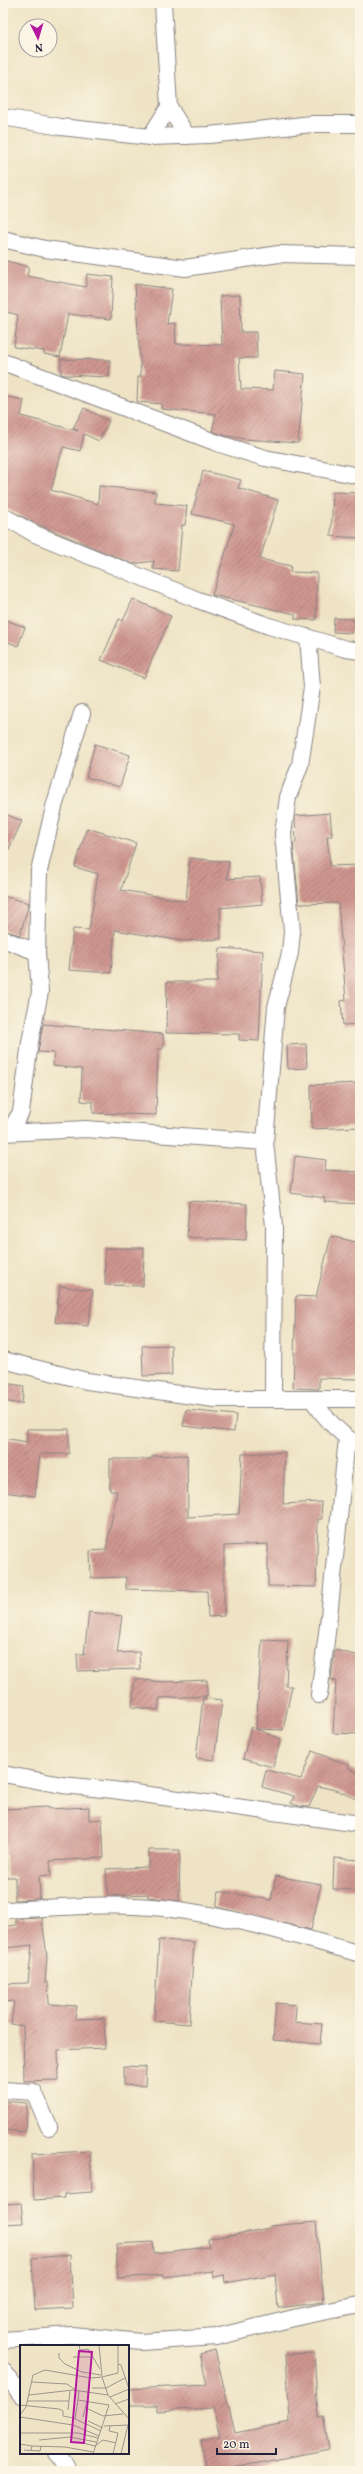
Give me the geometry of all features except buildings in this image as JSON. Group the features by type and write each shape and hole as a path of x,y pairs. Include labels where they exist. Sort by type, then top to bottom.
{"street":[{"path":"163,3 169,107 187,136"},
{"path":"150,136 169,107"},
{"path":"3,118 61,127 150,136 187,136 312,124 360,124"},
{"path":"3,238 45,249 185,268 279,254 360,256"},
{"path":"3,362 220,444 265,458 360,476"},
{"path":"3,516 35,534 198,600 346,649 360,651"},
{"path":"274,1399 274,1226 265,1142 276,1007 290,953 292,931 283,834 288,798 300,765 312,687 308,637"},
{"path":"6,1132 21,1112 30,1042 40,992 37,952 39,871 54,807 82,713"},
{"path":"3,939 37,952"},
{"path":"21,1112 44,1131"},
{"path":"6,1132 86,1130 265,1142"},
{"path":"3,1360 87,1381 214,1399 360,1399"},
{"path":"312,1399 323,1414 353,1442 319,1695"},
{"path":"3,1774 62,1785 113,1790 360,1824"},
{"path":"3,1910 118,1906 164,1908 275,1928 360,1954"},
{"path":"3,2090 34,2092 49,2127"},
{"path":"3,2340 72,2335 141,2342 201,2338 360,2305"},
{"path":"3,2370 20,2394"},
{"path":"58,2454 69,2471"}]}
